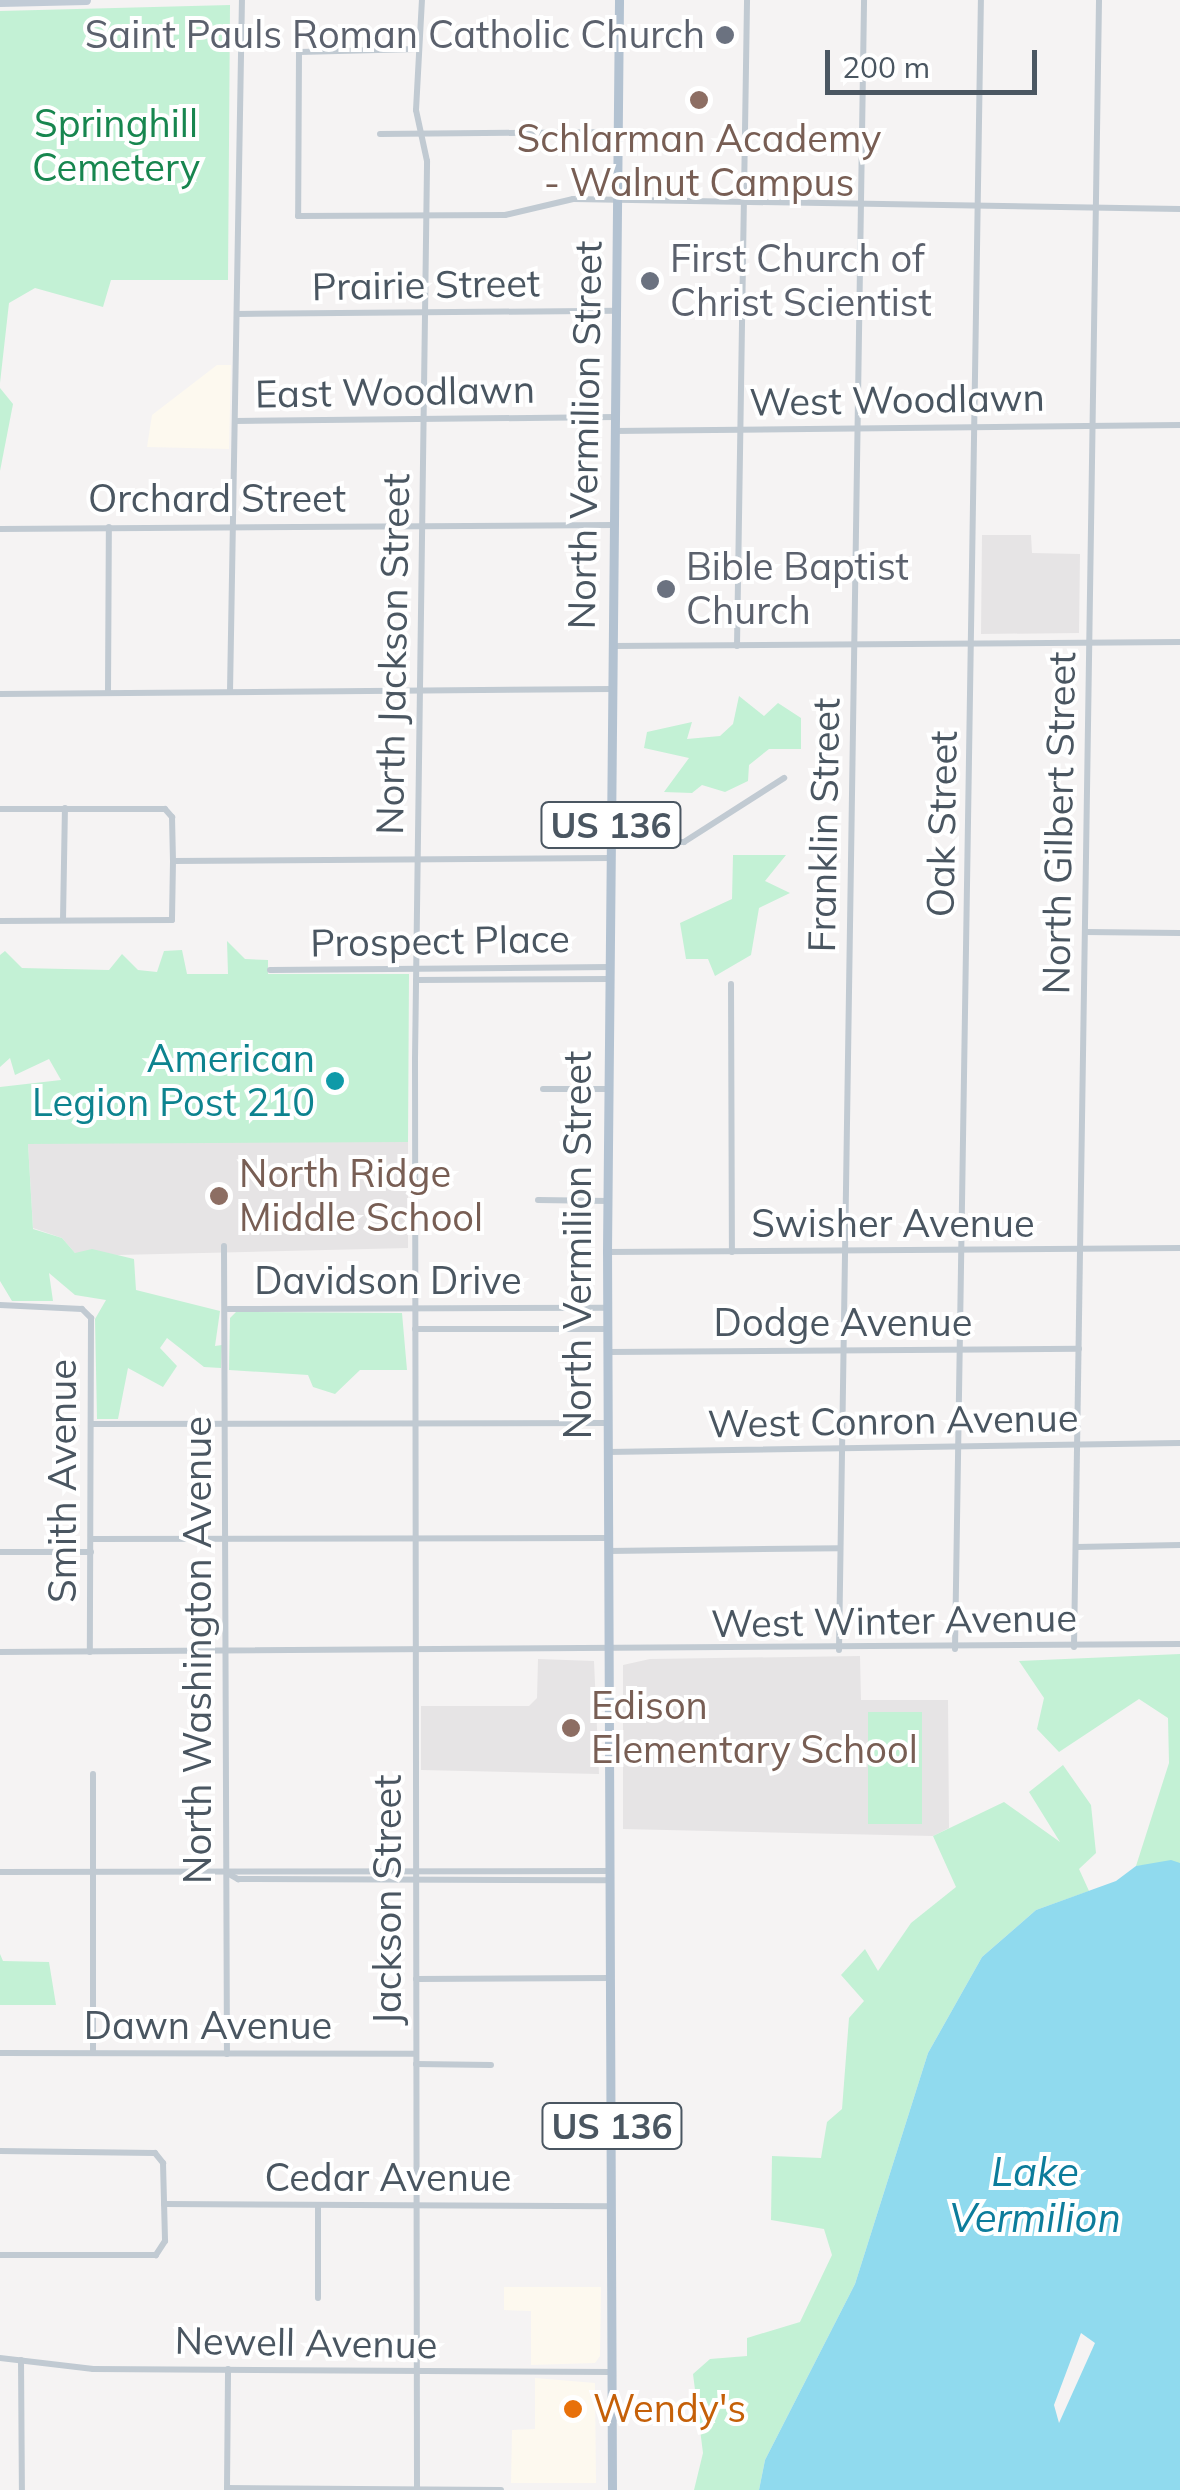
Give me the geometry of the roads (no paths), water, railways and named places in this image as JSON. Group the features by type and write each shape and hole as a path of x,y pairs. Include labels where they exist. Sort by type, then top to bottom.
{"main road":[{"path":"0,2 86,0"},
{"name":"North Vermilion Street","path":"612,2490 607,1252 619,0"}],"street":[{"path":"230,692 242,0"},
{"name":"North Jackson Street","path":"415,1310 427,216 417,50 422,0"},
{"path":"737,646 748,0"},
{"name":"Franklin Street","path":"839,1650 864,0"},
{"name":"Oak Street","path":"955,1649 982,0"},
{"name":"North Gilbert Street","path":"1074,1647 1099,0"},
{"path":"417,50 299,52 298,216 505,215 573,199 978,201 1180,210"},
{"path":"380,134 618,132"},
{"name":"Prairie Street","path":"237,314 616,311"},
{"name":"East Woodlawn","path":"235,421 615,416"},
{"name":"West Woodlawn","path":"614,430 1180,425"},
{"name":"Orchard Street","path":"0,529 613,525"},
{"path":"108,693 109,527"},
{"path":"612,646 1180,642"},
{"path":"0,694 612,689"},
{"path":"611,842 684,842 784,778"},
{"path":"0,808 165,809 172,816 172,920 0,921"},
{"path":"62,920 65,808"},
{"path":"172,861 610,858"},
{"path":"1086,932 1180,933"},
{"name":"Prospect Place","path":"270,970 610,973"},
{"name":"Prospect Place","path":"416,980 610,973"},
{"path":"731,984 732,1252"},
{"path":"543,1089 608,1089"},
{"path":"538,1200 608,1201"},
{"name":"North Washington Avenue","path":"224,1246 228,1308 227,2054"},
{"name":"Swisher Avenue","path":"607,1252 1180,1248"},
{"name":"Smith Avenue","path":"0,1306 88,1311 92,1424 90,1652"},
{"name":"Davidson Drive","path":"228,1308 608,1308"},
{"name":"Jackson Street","path":"415,1310 417,2490"},
{"name":"Davidson Drive","path":"415,1329 608,1329"},
{"name":"Dodge Avenue","path":"608,1352 1078,1349"},
{"path":"92,1424 608,1423"},
{"name":"West Conron Avenue","path":"608,1452 1180,1444"},
{"path":"92,1539 608,1538"},
{"path":"1076,1547 1180,1545"},
{"path":"608,1551 840,1548"},
{"path":"0,1552 92,1552"},
{"name":"West Winter Avenue","path":"0,1652 839,1650 1180,1644"},
{"path":"93,1774 93,2054"},
{"path":"0,1872 611,1876"},
{"path":"416,1979 612,1978"},
{"name":"Dawn Avenue","path":"0,2053 227,2054 491,2064"},
{"path":"0,2151 155,2153 164,2163 164,2241 156,2255 0,2255"},
{"name":"Cedar Avenue","path":"164,2204 612,2206"},
{"path":"318,2205 318,2298"},
{"name":"Newell Avenue","path":"0,2358 92,2370 612,2372"},
{"path":"21,2360 22,2490"},
{"path":"228,2369 227,2489 501,2490"}],"water":[{"name":"Lake Vermilion","path":"1171,1860 1180,1863 1180,2490 759,2490 765,2460 855,2284 928,2053 982,1957 1036,1910 1116,1881 1136,1866","holes":["1081,2333 1095,2343 1059,2423 1054,2405"]}],"place":[{"name":"Saint Pauls Roman Catholic Church","path":"725,35"},
{"name":"Schlarman Academy - Walnut Campus","path":"699,100"},
{"name":"First Church of Christ Scientist","path":"650,281"},
{"name":"Bible Baptist Church","path":"666,589"},
{"name":"American Legion Post 210","path":"335,1081"},
{"name":"North Ridge Middle School","path":"219,1196"},
{"name":"Edison Elementary School","path":"571,1728"},
{"name":"Wendy's","path":"573,2409"}],"park label":[{"name":"Springhill Cemetery","path":"116,146"}]}
